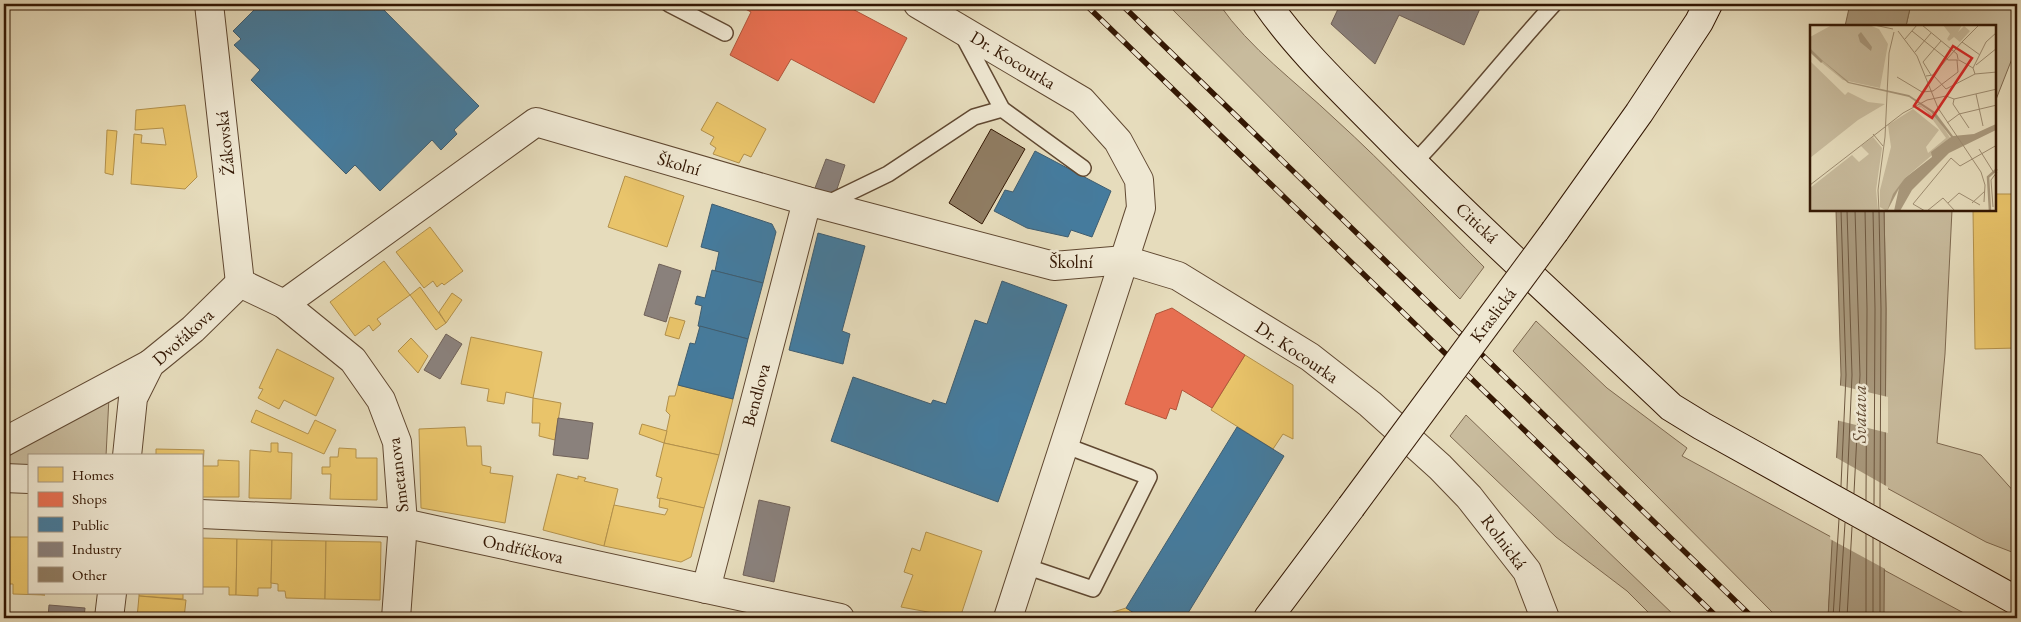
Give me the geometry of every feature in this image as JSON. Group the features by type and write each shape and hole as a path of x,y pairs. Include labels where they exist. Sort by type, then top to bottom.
{"street":[{"name":"Žákovská","path":"209,4 240,283"},
{"name":"Dr. Kocourka","path":"918,4 1082,100 1118,141 1138,180 1141,208 1008,618"},
{"name":"Citická","path":"1267,4 1279,20 1340,87 1414,163 1671,407 2017,601"},
{"name":"Kraslická","path":"1268,618 1555,231 1639,113 1699,22 1708,4"},
{"name":"Školní","path":"284,304 536,122 815,203 1054,266 1125,260"},
{"name":"Bendlova","path":"706,589 815,203"},
{"name":"Dr. Kocourka","path":"1125,260 1178,276 1310,357 1370,404 1449,475"},
{"name":"Smetanova","path":"240,283 284,304 353,360 381,400 397,442 403,523 396,618"},
{"name":"Dvořákova","path":"127,454 133,398 150,364 186,335 240,283"},
{"path":"4,442 150,364"},
{"name":"Rolnická","path":"1449,475 1469,497 1526,571 1548,617"},
{"path":"4,478 28,479"},
{"name":"Ondříčkova","path":"202,514 403,523 840,618"},
{"path":"109,618 112,594"}],"lane":[{"path":"669,4 725,33"},
{"path":"1414,163 1441,135 1494,70 1554,4"},
{"path":"959,28 1002,109 1083,168"},
{"path":"815,203 888,174 974,117 1002,109"},
{"path":"1025,566 1093,588 1149,477 1064,445"}],"shaded area":[{"path":"1167,4 1219,4 1259,50 1392,174 1484,267 1460,299"},
{"path":"1911,4 2017,4 2017,46 1996,99 1996,25 1906,25"},
{"path":"1884,211 1952,211 1945,354 1937,443 1981,455 2017,495 2017,554 1986,542 1885,487 1886,309"},
{"path":"1536,321 1607,388 1687,448 1682,456 1833,538 1828,618 1778,618 1513,351"},
{"path":"109,397 106,454 28,454 28,468 4,465 4,455"},
{"path":"1466,415 1677,618 1654,618 1627,591 1556,537 1450,436"},
{"path":"1884,570 1973,618 1883,618"}],"water":[{"path":"1850,4 1911,4 1906,25 1845,25"},
{"name":"Svatava","path":"1836,211 1884,211 1886,309 1884,618 1828,618 1841,375"}],"pier":[{"path":"1838,385 1888,397 1888,433 1836,420"},
{"path":"1835,457 1888,487 1887,570 1830,539"}],"building: Homes":[{"path":"717,102 766,129 751,157 744,154 739,163 713,154 716,148 710,144 714,137 701,130"},
{"path":"185,105 197,177 185,189 131,184 134,134 142,135 141,143 166,145 163,128 135,130 136,110"},
{"path":"107,130 117,131 113,175 105,173"},
{"path":"625,176 684,196 667,247 608,227"},
{"path":"1996,194 2017,194 2017,348 1975,349 1973,211 1996,211"},
{"path":"430,227 463,271 444,285 442,283 437,287 433,281 424,288 396,252"},
{"path":"384,261 410,295 377,319 381,324 373,331 369,325 355,336 330,302"},
{"path":"420,287 446,323 436,330 410,295"},
{"path":"452,293 462,300 446,323 439,312"},
{"path":"670,317 685,321 679,339 665,335"},
{"path":"471,337 542,352 533,398 506,392 504,404 487,401 489,389 461,384"},
{"path":"411,338 428,356 418,373 398,351"},
{"path":"277,349 334,378 316,416 284,400 279,409 258,398 263,389 259,388"},
{"path":"1245,355 1293,385 1293,439 1283,434 1273,449 1211,410"},
{"path":"678,385 733,399 719,455 664,443 670,415 666,411 669,396 675,396"},
{"path":"533,398 561,403 555,440 539,436 540,423 532,423"},
{"path":"256,410 308,434 315,420 336,430 324,454 251,422"},
{"path":"642,424 667,431 664,443 639,434"},
{"path":"465,427 467,446 481,446 482,465 491,467 490,473 513,476 505,523 421,508 419,429"},
{"path":"271,443 278,443 278,452 292,453 291,499 249,498 250,450 271,452"},
{"path":"664,443 719,455 704,508 657,498 662,478 656,476"},
{"path":"339,448 356,449 356,458 377,458 377,500 330,499 331,474 322,474 322,467 330,467 330,457 338,457"},
{"path":"156,449 204,450 203,466 218,466 218,460 239,461 239,497 202,497 202,454 156,454"},
{"path":"557,474 578,479 578,476 586,478 584,481 618,489 604,546 543,530"},
{"path":"660,498 704,508 691,557 681,562 604,546 614,505 665,515 668,509 659,507"},
{"path":"926,532 982,551 960,618 901,607 913,575 904,572 912,548 920,551"},
{"path":"4,537 28,537 28,594 45,595 13,594 13,584 4,584"},
{"path":"202,538 237,539 236,595 229,595 229,587 202,587"},
{"path":"237,539 272,540 271,588 258,588 258,596 236,595"},
{"path":"272,540 326,541 325,599 286,598 285,591 278,591 278,584 271,583"},
{"path":"326,541 381,542 380,600 325,599"},
{"path":"139,594 183,594 183,599 139,596"},
{"path":"139,596 186,600 184,618 137,618"},
{"path":"1126,608 1142,618 1094,618"}],"building: Shops":[{"path":"736,4 843,4 907,38 874,103 791,59 778,81 730,55 751,12"},
{"path":"1172,308 1245,355 1212,408 1182,390 1176,410 1170,408 1166,419 1125,404 1156,314"}],"building: Public":[{"path":"260,4 378,4 479,106 454,130 457,134 441,150 432,140 380,191 355,165 346,174 251,80 260,70 234,45 241,39 233,31"},
{"path":"1035,151 1111,191 1092,237 1071,230 1068,237 1027,228 994,211 1005,190 1013,192"},
{"path":"712,204 772,224 776,232 763,283 715,271 719,252 701,247"},
{"path":"818,233 865,246 842,331 850,334 843,364 789,350"},
{"path":"712,270 763,283 748,339 698,326 702,306 695,304 697,296 705,298"},
{"path":"1002,281 1067,305 998,502 831,441 853,377 931,404 933,400 946,404 975,320 987,324"},
{"path":"700,326 748,339 733,399 678,385 690,343 695,344"},
{"path":"1237,427 1284,456 1185,618 1142,618 1126,608"}],"building: Industry":[{"path":"1325,4 1482,4 1464,45 1399,15 1375,64 1331,24 1338,9"},
{"path":"826,159 845,165 835,195 815,188"},
{"path":"659,264 681,271 666,322 644,315"},
{"path":"446,334 462,344 440,379 424,370"},
{"path":"558,418 593,423 588,459 553,455"},
{"path":"759,500 790,507 774,582 743,575"},
{"path":"49,605 85,608 84,618 48,618"}],"building: Other":[{"path":"991,129 1025,149 982,224 949,203"}],"railway":[{"path":"1085,4 1718,618"},
{"path":"1121,4 1753,618"}]}
